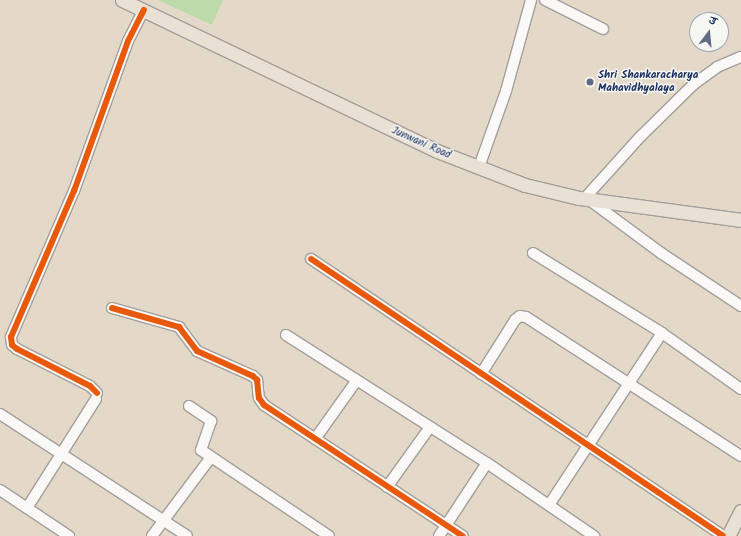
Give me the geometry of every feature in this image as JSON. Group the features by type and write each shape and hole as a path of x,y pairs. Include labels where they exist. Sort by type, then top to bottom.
{"main road":[{"name":"Junwani Road","path":"122,0 430,148 525,185 586,199 741,220"},
{"path":"728,536 741,511"}],"street":[{"path":"479,167 506,91 531,0"},
{"path":"545,0 603,29"},
{"path":"27,508 62,455 97,396 90,386 17,349 12,345 12,338 74,190 128,41 144,10"},
{"path":"741,57 716,67 694,84 641,136 586,199 661,253 741,306"},
{"path":"534,253 662,332 741,389"},
{"path":"311,259 723,536"},
{"path":"112,308 179,327 196,351 253,376 256,380 258,398 264,405 463,536"},
{"path":"481,374 515,320 520,316 534,320 741,456"},
{"path":"549,505 662,332"},
{"path":"286,334 487,463 594,536"},
{"path":"315,439 357,380"},
{"path":"189,406 211,421 200,448 328,536"},
{"path":"0,414 187,536"},
{"path":"388,487 430,426"},
{"path":"152,536 211,457"},
{"path":"439,536 487,463"},
{"path":"0,490 69,536"}],"green space":[{"path":"158,0 223,0 212,25"}],"cycle path":[{"path":"97,393 90,386 17,349 12,345 11,337 74,191 128,41 144,10"},
{"path":"311,259 723,536"},
{"path":"112,308 179,327 197,351 253,376 257,380 259,398 264,405 463,536"}],"place":[{"name":"Shri Shankaracharya Mahavidhyalaya","path":"590,82"}]}
